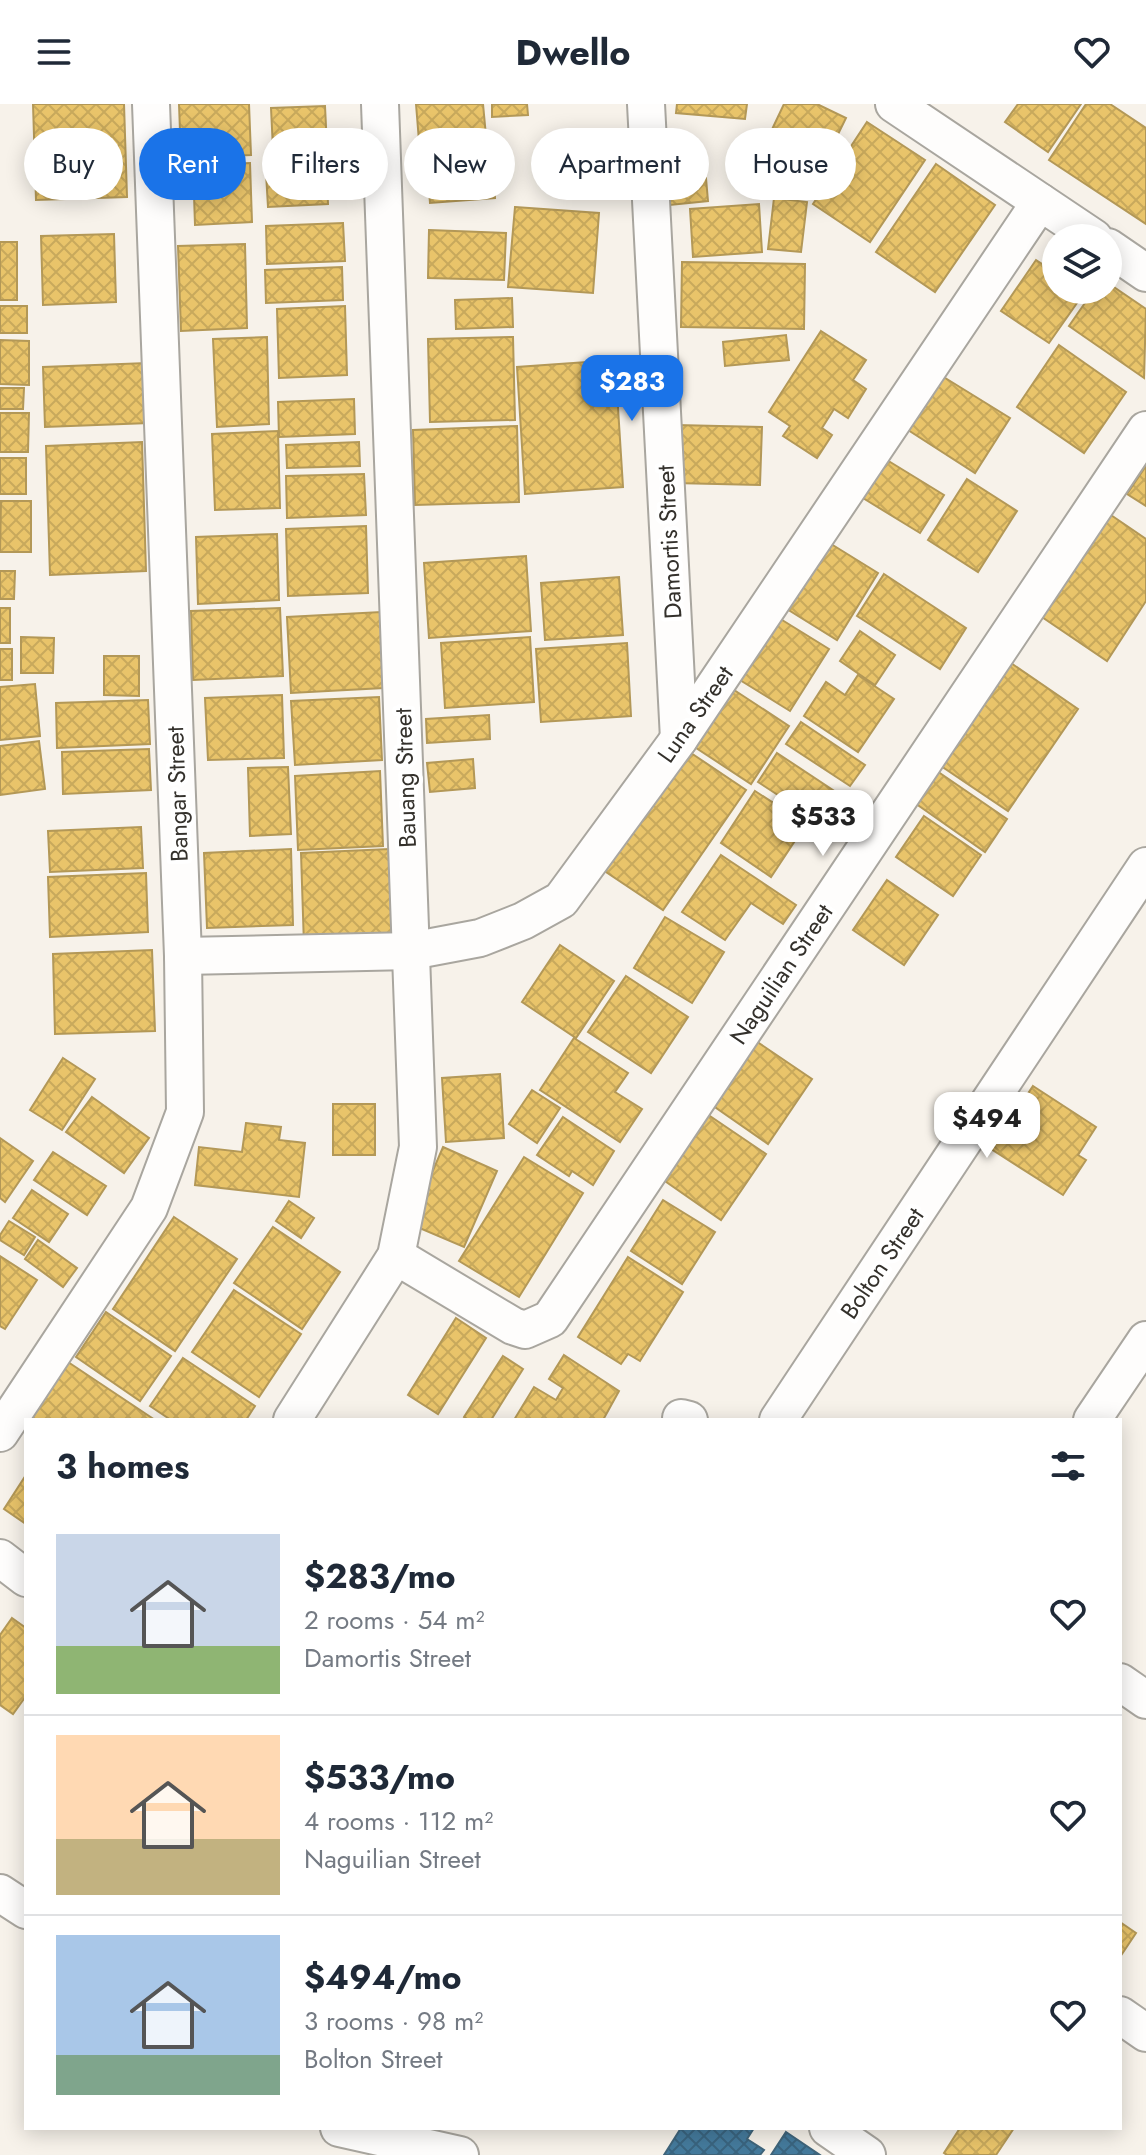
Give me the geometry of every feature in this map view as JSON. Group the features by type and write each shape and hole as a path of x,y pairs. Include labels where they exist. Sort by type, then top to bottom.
{"street":[{"name":"Bangar Street","path":"0,1433 149,1208 185,1112 183,956 151,104"},
{"name":"Bauang Street","path":"293,1418 396,1256 418,1147 380,104"},
{"name":"Damortis Street","path":"646,104 679,739"},
{"path":"894,104 1073,224"},
{"name":"Luna Street","path":"183,956 411,951 480,938 523,921 561,900 679,739 1040,202"},
{"path":"1122,257 1146,273"},
{"name":"Naguilian Street","path":"396,1256 513,1326 525,1330 550,1319 1146,430"},
{"name":"Bolton Street","path":"779,1418 1146,866"},
{"path":"1094,1418 1136,1376 1146,1340"},
{"path":"0,1558 24,1576"},
{"path":"1122,1683 1146,1700"},
{"path":"0,1893 24,1909"},
{"path":"1122,2016 1146,2033"},
{"path":"348,2130 460,2155"},
{"path":"831,2130 867,2155"}],"building: Homes":[{"path":"33,104 124,104 127,197 123,197 123,128 34,128"},
{"path":"179,104 249,104 251,155 246,155 246,128 180,128"},
{"path":"416,104 483,104 485,128 418,128"},
{"path":"492,104 527,104 528,115 492,117"},
{"path":"677,104 747,104 745,119 676,113"},
{"path":"784,104 817,104 846,118 841,128 773,128"},
{"path":"1018,104 1081,104 1048,152 1005,122"},
{"path":"1086,104 1110,104 1146,128 1146,224 1049,160"},
{"path":"325,106 326,128 272,128 271,108"},
{"path":"867,122 925,160 870,242 813,204 816,200 856,200 856,139"},
{"path":"246,163 250,163 252,222 195,225 194,200 246,200"},
{"path":"936,164 995,205 935,292 876,252"},
{"path":"268,200 328,200 328,204 268,207"},
{"path":"430,200 469,200 430,203"},
{"path":"670,200 708,200 708,201 670,205"},
{"path":"774,200 807,202 801,252 768,249"},
{"path":"759,204 762,252 693,257 690,209"},
{"path":"515,207 599,213 593,293 508,287"},
{"path":"343,223 345,261 267,264 266,226"},
{"path":"429,230 506,233 504,280 428,278"},
{"path":"114,234 116,302 43,305 41,236"},
{"path":"0,242 17,242 17,300 0,300"},
{"path":"245,244 247,328 181,331 178,246"},
{"path":"1036,260 1042,264 1042,304 1076,304 1049,343 1001,311"},
{"path":"682,262 805,264 804,329 681,327"},
{"path":"342,267 343,300 266,303 265,270"},
{"path":"1122,293 1146,309 1144,378 1069,326 1084,304 1122,304"},
{"path":"512,298 513,327 456,329 455,300"},
{"path":"0,306 27,306 27,333 0,333"},
{"path":"345,306 347,375 279,378 277,309"},
{"path":"821,331 866,360 853,380 866,389 848,418 834,409 822,428 832,435 817,458 783,436 790,426 769,412"},
{"path":"786,335 789,360 725,366 723,342"},
{"path":"267,337 269,424 217,427 213,339"},
{"path":"513,337 515,420 430,422 428,339"},
{"path":"0,340 29,341 29,385 0,384"},
{"path":"1059,345 1126,392 1084,453 1017,407"},
{"path":"615,360 623,487 525,494 517,367"},
{"path":"147,363 149,423 45,427 43,367"},
{"path":"942,376 1010,418 975,473 908,430"},
{"path":"0,388 24,388 23,409 0,409"},
{"path":"354,399 355,434 279,437 278,402"},
{"path":"0,413 29,413 28,452 0,452"},
{"path":"676,425 762,427 760,485 674,483"},
{"path":"517,426 519,502 415,505 413,430"},
{"path":"278,431 280,508 215,510 212,434"},
{"path":"142,442 146,571 50,575 46,446"},
{"path":"359,442 360,466 287,468 286,445"},
{"path":"882,457 944,495 920,533 858,495"},
{"path":"0,458 26,458 26,494 0,494"},
{"path":"1146,466 1146,506 1127,494"},
{"path":"364,474 366,515 287,518 286,476"},
{"path":"967,479 1017,511 978,572 928,540"},
{"path":"1,501 31,501 31,552 0,552"},
{"path":"1105,511 1146,539 1146,601 1107,661 1036,613"},
{"path":"366,526 368,593 288,596 286,529"},
{"path":"277,534 279,600 198,604 196,537"},
{"path":"823,539 878,573 837,640 782,606"},
{"path":"526,556 531,631 429,638 424,563"},
{"path":"0,571 15,571 14,599 0,599"},
{"path":"884,574 966,628 940,669 857,616"},
{"path":"619,577 623,635 545,640 541,583"},
{"path":"0,608 10,608 10,643 0,643"},
{"path":"280,608 283,676 193,680 191,611"},
{"path":"381,612 384,688 291,693 287,617"},
{"path":"774,615 829,649 790,711 735,677"},
{"path":"860,631 895,655 875,685 840,661"},
{"path":"21,637 54,638 53,673 21,673"},
{"path":"530,637 534,702 445,708 441,643"},
{"path":"627,643 631,716 541,722 536,649"},
{"path":"0,649 12,649 12,680 0,680"},
{"path":"104,656 139,656 139,696 104,695"},
{"path":"1008,661 1078,709 1008,811 938,764"},
{"path":"858,675 894,699 858,752 804,716 826,682 845,695"},
{"path":"35,684 40,736 0,740 0,687"},
{"path":"728,686 789,726 751,784 690,744"},
{"path":"282,695 284,758 208,760 205,698"},
{"path":"379,697 382,760 295,765 291,701"},
{"path":"148,700 150,744 57,748 56,703"},
{"path":"489,715 490,739 427,743 426,719"},
{"path":"801,722 865,765 850,786 786,744"},
{"path":"39,741 45,789 0,795 0,746"},
{"path":"149,749 151,790 63,794 62,752"},
{"path":"688,751 746,790 663,910 600,868"},
{"path":"777,753 854,804 836,833 758,782"},
{"path":"473,759 475,788 430,792 427,763"},
{"path":"288,767 291,834 250,836 248,768"},
{"path":"934,769 1007,819 985,852 912,801"},
{"path":"380,771 383,846 298,850 295,776"},
{"path":"755,791 806,824 771,877 721,843"},
{"path":"924,816 981,855 953,896 896,857"},
{"path":"141,827 143,868 50,872 48,831"},
{"path":"291,849 293,925 207,928 204,853"},
{"path":"389,849 392,943 304,946 301,853"},
{"path":"721,855 796,905 783,924 751,903 725,940 682,912"},
{"path":"146,873 148,932 50,937 48,877"},
{"path":"887,880 938,915 904,965 853,930"},
{"path":"665,917 724,952 692,1003 634,968"},
{"path":"560,945 614,981 576,1038 522,1002"},
{"path":"152,950 155,1031 55,1034 53,954"},
{"path":"626,976 688,1017 651,1073 588,1032"},
{"path":"574,1038 628,1073 615,1092 642,1109 620,1142 540,1090"},
{"path":"753,1039 812,1079 768,1144 709,1103"},
{"path":"63,1058 95,1079 62,1130 30,1110"},
{"path":"500,1074 504,1138 446,1142 442,1078"},
{"path":"1033,1086 1096,1127 1078,1155 1086,1160 1063,1195 991,1149"},
{"path":"532,1090 560,1108 537,1143 509,1124"},
{"path":"92,1097 149,1138 124,1173 66,1132"},
{"path":"333,1104 375,1104 375,1155 333,1155"},
{"path":"707,1114 766,1154 721,1220 662,1179"},
{"path":"563,1117 614,1151 593,1185 572,1171 569,1176 537,1155"},
{"path":"246,1123 281,1127 279,1140 305,1143 299,1197 195,1185 199,1147 242,1152"},
{"path":"0,1138 33,1161 5,1202 0,1198"},
{"path":"443,1147 497,1171 464,1247 410,1224"},
{"path":"53,1152 106,1186 87,1215 34,1180"},
{"path":"524,1157 583,1193 519,1297 459,1261"},
{"path":"32,1190 68,1214 49,1242 13,1218"},
{"path":"663,1200 715,1232 682,1284 631,1251"},
{"path":"289,1201 314,1218 301,1238 276,1221"},
{"path":"174,1217 237,1259 175,1351 113,1309"},
{"path":"9,1221 35,1237 24,1255 0,1240"},
{"path":"273,1227 340,1272 302,1329 234,1283"},
{"path":"38,1240 77,1268 63,1287 25,1259"},
{"path":"0,1256 37,1280 5,1329 0,1326"},
{"path":"628,1257 683,1292 640,1361 628,1354 621,1364 578,1337"},
{"path":"234,1290 301,1334 259,1397 192,1352"},
{"path":"106,1312 171,1356 140,1401 76,1357"},
{"path":"456,1318 486,1338 438,1414 408,1395"},
{"path":"564,1355 619,1391 604,1418 515,1418 534,1387 556,1400 563,1388 549,1379"},
{"path":"503,1356 523,1369 492,1418 464,1417"},
{"path":"183,1358 255,1406 247,1418 168,1418 150,1406"},
{"path":"68,1362 152,1418 31,1418"},
{"path":"24,1478 24,1523 4,1509"},
{"path":"12,1618 24,1627 24,1699 13,1714 0,1705 0,1635"},
{"path":"1122,1923 1136,1933 1122,1954"},
{"path":"959,2130 1013,2130 996,2155 944,2153"}],"building: Public":[{"path":"680,2130 753,2130 747,2139 764,2150 760,2155 664,2155"},
{"path":"786,2132 820,2155 771,2155"}]}
